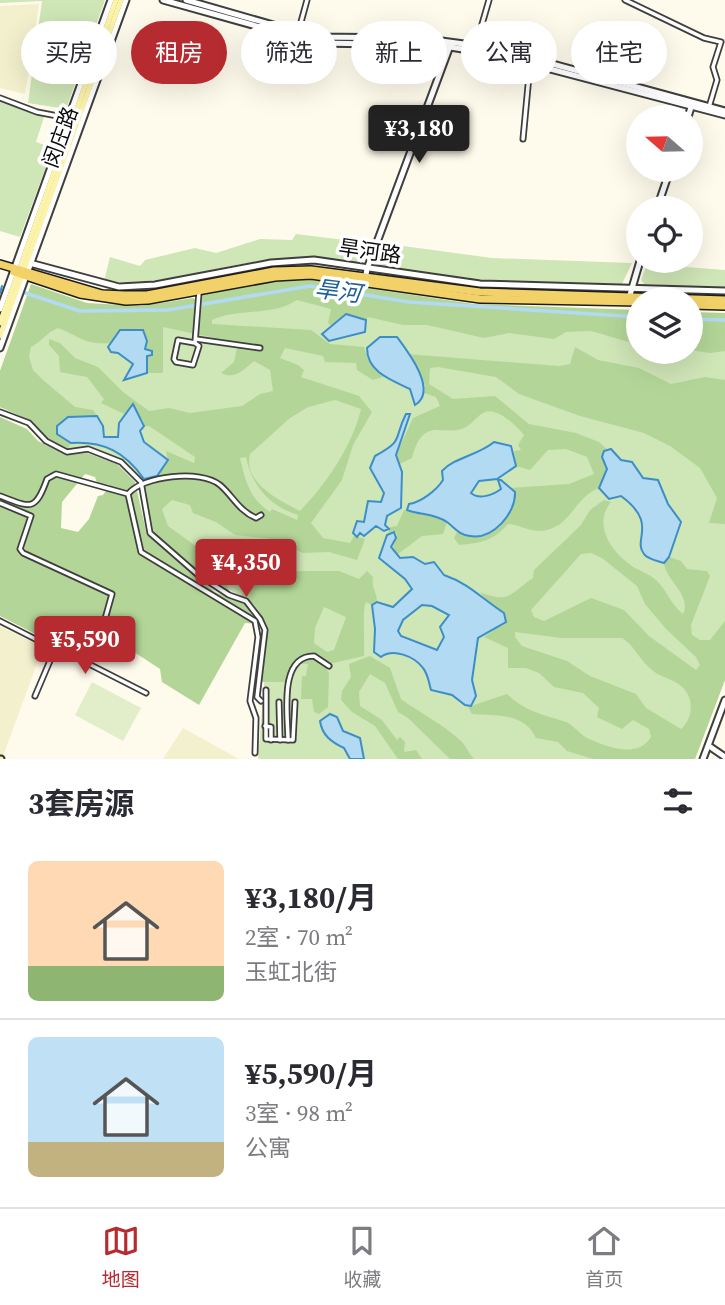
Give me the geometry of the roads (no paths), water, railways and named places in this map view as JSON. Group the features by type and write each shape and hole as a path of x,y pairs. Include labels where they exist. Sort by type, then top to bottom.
{"main road":[{"name":"闵庄路","path":"19,275 70,119 113,0"},
{"name":"闵庄路","path":"29,261 124,0"},
{"name":"旱河路","path":"0,266 19,275 102,299 148,300 199,294 275,277 320,273"},
{"name":"旱河路","path":"19,275 102,294 125,295 147,295 274,271 366,276 480,292 626,301"},
{"path":"0,335 19,275"},
{"name":"旱河路","path":"599,298 626,292"},
{"path":"0,323 13,294"},
{"name":"旱河路","path":"703,299 725,300"},
{"path":"703,305 725,306"}],"street":[{"path":"163,0 243,21"},
{"path":"186,0 253,21"},
{"path":"301,21 307,0"},
{"path":"483,21 489,0"},
{"path":"625,0 704,38 721,42 713,66 716,85 709,107"},
{"path":"451,44 461,46"},
{"path":"366,276 451,44"},
{"path":"337,45 461,44"},
{"path":"557,68 692,105"},
{"path":"523,139 528,84"},
{"path":"0,98 37,112 70,119"},
{"path":"704,106 725,113"},
{"path":"704,108 725,113"},
{"name":"闵庄路","path":"19,275 36,205 70,119"},
{"path":"36,205 44,198"},
{"name":"旱河路","path":"29,261 104,285 133,287 292,261 314,260 366,276 626,291"},
{"path":"19,275 29,261"},
{"name":"旱河路","path":"703,291 725,291"},
{"path":"0,309 13,294"},
{"path":"0,348 13,294"},
{"path":"199,294 195,340 199,346 193,365 176,362 174,359 178,340 195,340 260,348"},
{"path":"0,412 29,424 46,441 67,452 88,449 121,462 141,482 150,533 197,575 229,596 246,601 260,619 265,630 257,697 261,701"},
{"path":"0,496 28,506 34,504 40,500 47,480 56,474 128,494"},
{"path":"128,494 141,482 181,476 211,480 220,485 245,512 256,517 261,516"},
{"path":"128,494 141,552 255,621 258,638 250,701 256,718 255,754"},
{"path":"0,503 31,516 20,549 23,553 112,594 105,619"},
{"path":"0,621 55,649"},
{"path":"35,696 55,649 62,642 73,642 85,648 85,662 146,692"},
{"path":"288,740 289,681 294,663 299,658 314,656 329,666"},
{"path":"266,690 265,739 293,740 295,702"},
{"path":"703,759 725,700"},
{"path":"279,702 280,740"},
{"path":"709,746 725,757"}],"water":[{"path":"346,314 366,320 365,332 329,341 322,334"},
{"path":"120,330 143,330 147,341 145,349 152,351 152,355 147,356 147,373 124,380 133,364 118,353 111,352 108,347"},
{"path":"380,337 397,337 414,362 424,391 415,405 410,389 381,374 371,363 367,348"},
{"path":"133,404 144,426 140,431 144,442 168,460 157,476 144,479 129,462 113,450 94,444 71,443 57,434 57,426 68,417 97,416 103,426 104,437 118,437 119,423"},
{"path":"406,414 410,414 396,455 402,472 401,508 387,516 385,525 389,529 384,531 376,526 364,536 360,533 357,537 353,533 357,521 364,522 368,501 381,502 384,493 370,468 375,456 395,442"},
{"path":"494,442 511,446 516,466 497,479 479,481 471,493 486,496 494,493 501,489 498,480 515,492 512,508 495,529 479,536 466,535 442,519 407,510 409,504 436,488 443,480 442,471 447,466"},
{"path":"611,449 621,460 632,462 643,478 658,480 668,504 681,522 669,557 664,563 644,554 641,548 642,523 632,506 621,496 609,499 599,488 607,469 602,457 604,451"},
{"path":"394,532 396,538 391,547 400,558 413,557 425,564 434,562 444,575 469,587 504,613 506,622 478,638 472,680 476,696 471,706 465,705 452,695 431,690 425,670 409,657 391,653 381,657 374,652 372,605 377,602 393,607 412,589 405,579 379,558 387,535","holes":["422,605 432,606 449,615 440,627 444,637 437,650 401,636 398,631 403,620"]},
{"path":"330,714 337,717 343,731 360,738 364,759 350,759 344,748 325,734 320,721"}],"waterway":[{"name":"旱河","path":"0,293 2,286"},
{"name":"旱河","path":"19,291 80,311 168,310 310,286 409,302 626,316"},
{"name":"旱河","path":"703,319 725,320"}]}
